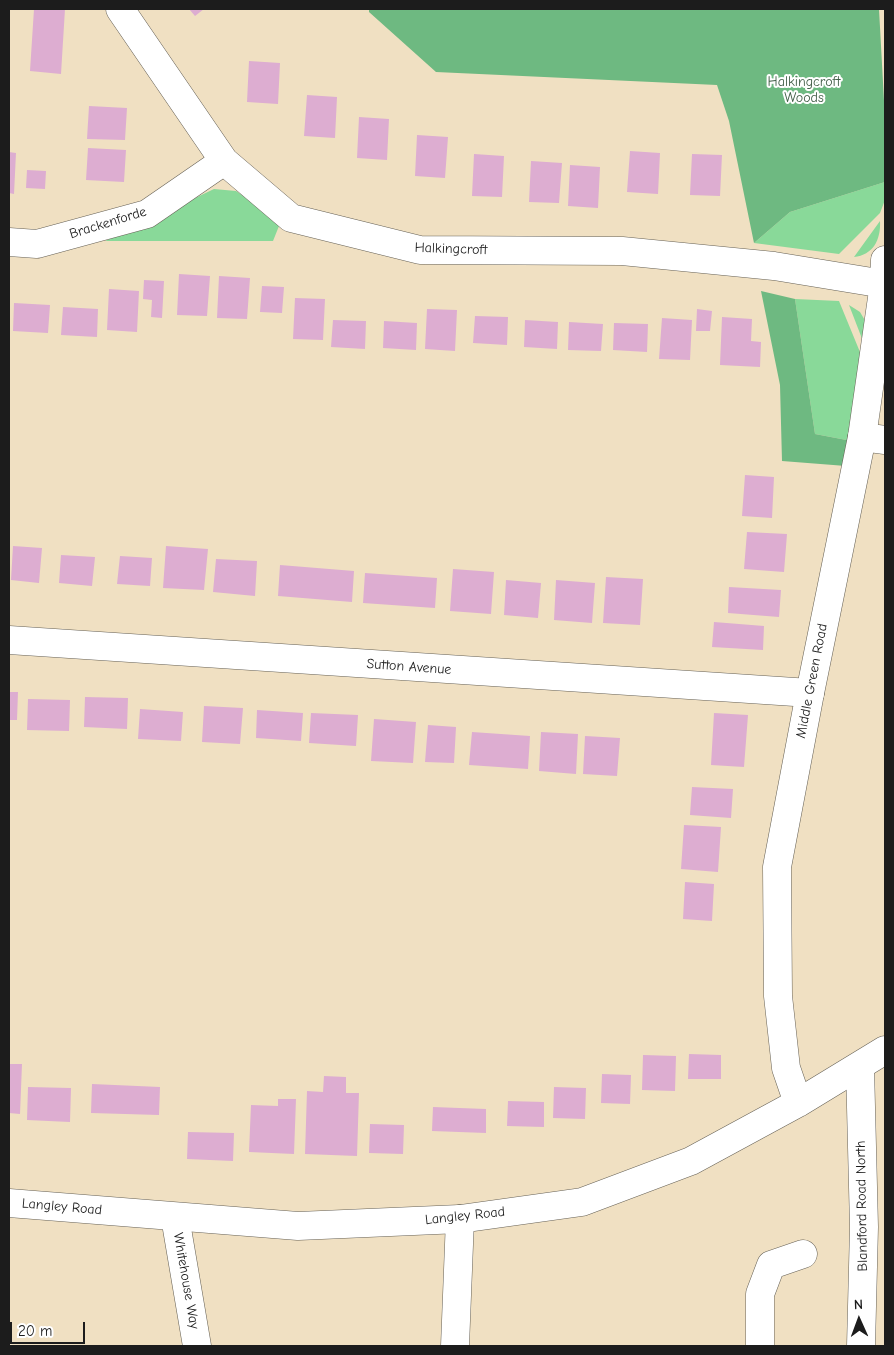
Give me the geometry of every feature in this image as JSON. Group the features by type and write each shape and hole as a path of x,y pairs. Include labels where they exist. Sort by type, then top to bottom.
{"street":[{"name":"Halkingcroft","path":"120,9 224,162 291,218 420,250 622,251 774,266 885,272"},
{"name":"Brackenforde","path":"9,242 37,244 147,214 224,162"},
{"name":"Middle Green Road","path":"798,1103 786,1068 778,996 777,866 810,693 873,439 885,272"},
{"name":"Sutton Avenue","path":"9,640 810,693"},
{"name":"Langley Road","path":"9,1203 298,1226 460,1219 582,1202 691,1161 798,1103 860,1067 885,1050"},
{"name":"Blandford Road North","path":"860,1067 864,1227 861,1346"},
{"name":"Whitehouse Way","path":"175,1217 197,1346"},
{"path":"455,1346 460,1219"},
{"path":"760,1346 760,1294 772,1265 803,1254"}],"green space":[{"name":"Halkingcroft Woods","path":"369,9 879,9 885,119 885,182 790,212 754,243 729,121 717,85 436,72 369,12"},
{"path":"885,182 885,200 880,213 839,254 754,243 790,212"},
{"path":"214,189 236,191 281,221 273,241 105,241"},
{"path":"880,221 879,234 871,250 861,256 854,257"},
{"path":"761,291 795,299 815,434 857,442 846,466 782,461 780,385"},
{"path":"795,299 839,301 869,374 857,442 815,434"},
{"path":"849,305 860,312 870,329 866,349"}],"building":[{"path":"34,9 65,9 61,74 30,71"},
{"path":"189,9 204,9 195,16"},
{"path":"249,61 280,63 278,104 247,102"},
{"path":"307,95 337,97 335,138 304,136"},
{"path":"89,106 127,108 125,140 87,139"},
{"path":"359,117 389,119 387,160 357,158"},
{"path":"417,135 448,137 445,178 415,176"},
{"path":"88,148 126,150 124,182 86,180"},
{"path":"630,151 660,153 658,194 627,192"},
{"path":"9,152 16,153 14,194 9,193"},
{"path":"474,154 504,156 502,197 472,196"},
{"path":"692,154 722,155 720,196 690,195"},
{"path":"531,161 562,163 559,203 529,202"},
{"path":"570,165 600,167 598,208 568,206"},
{"path":"27,170 46,171 45,189 26,188"},
{"path":"179,274 210,276 207,316 177,315"},
{"path":"219,276 250,278 247,319 217,318"},
{"path":"144,280 164,281 162,318 151,317 152,300 143,299"},
{"path":"262,286 284,287 282,313 260,312"},
{"path":"109,289 139,291 137,332 107,330"},
{"path":"295,298 325,299 323,340 293,339"},
{"path":"14,303 50,305 48,333 13,331"},
{"path":"63,307 98,309 97,337 61,335"},
{"path":"427,309 457,310 455,351 425,349"},
{"path":"697,309 712,311 710,331 696,331"},
{"path":"475,316 508,317 507,345 473,343"},
{"path":"722,317 752,319 751,341 761,342 760,367 720,365"},
{"path":"662,318 692,320 690,360 659,359"},
{"path":"333,320 366,321 365,349 331,347"},
{"path":"525,320 558,322 557,349 524,347"},
{"path":"384,321 417,323 416,350 383,348"},
{"path":"569,322 603,324 601,351 568,350"},
{"path":"614,323 648,324 647,352 613,350"},
{"path":"745,475 774,477 772,518 742,516"},
{"path":"747,532 787,534 784,572 744,569"},
{"path":"13,546 42,548 39,583 11,580"},
{"path":"166,546 208,549 204,590 163,588"},
{"path":"61,555 95,557 92,586 59,583"},
{"path":"120,556 152,558 150,586 117,584"},
{"path":"216,559 257,561 255,596 213,592"},
{"path":"280,565 354,571 352,602 278,596"},
{"path":"453,569 494,572 491,614 450,611"},
{"path":"365,573 437,578 435,608 363,603"},
{"path":"606,577 643,579 640,625 603,623"},
{"path":"506,580 541,583 538,618 504,615"},
{"path":"556,580 595,583 592,623 554,620"},
{"path":"729,587 781,590 779,617 728,613"},
{"path":"714,622 764,626 763,650 712,647"},
{"path":"9,692 18,692 17,720 9,720"},
{"path":"85,697 128,698 127,729 84,727"},
{"path":"28,699 70,700 69,731 27,730"},
{"path":"204,706 243,708 240,744 202,742"},
{"path":"140,709 183,712 181,741 138,739"},
{"path":"257,710 303,713 301,741 256,738"},
{"path":"311,713 358,715 356,746 309,743"},
{"path":"714,713 748,715 744,767 711,765"},
{"path":"374,719 416,722 413,763 371,761"},
{"path":"428,725 456,727 454,763 425,762"},
{"path":"472,732 530,736 528,769 469,765"},
{"path":"541,732 578,734 576,774 539,771"},
{"path":"585,736 620,738 617,776 583,774"},
{"path":"692,787 733,789 731,818 690,815"},
{"path":"684,825 721,827 718,872 681,869"},
{"path":"685,882 714,884 712,921 683,919"},
{"path":"689,1054 721,1055 721,1079 688,1079"},
{"path":"643,1055 676,1056 675,1091 642,1090"},
{"path":"9,1064 22,1064 20,1114 9,1113"},
{"path":"602,1074 631,1075 630,1104 601,1103"},
{"path":"324,1076 346,1077 346,1093 359,1093 357,1156 305,1154 307,1091 323,1092"},
{"path":"92,1084 160,1087 159,1115 91,1113"},
{"path":"28,1087 71,1088 70,1122 27,1120"},
{"path":"554,1087 586,1088 585,1119 553,1118"},
{"path":"278,1099 296,1099 294,1154 249,1152 251,1105 278,1106"},
{"path":"508,1101 544,1102 544,1127 507,1126"},
{"path":"433,1107 486,1109 486,1133 432,1131"},
{"path":"370,1124 404,1125 403,1154 369,1153"},
{"path":"188,1132 234,1133 233,1161 187,1159"}]}
